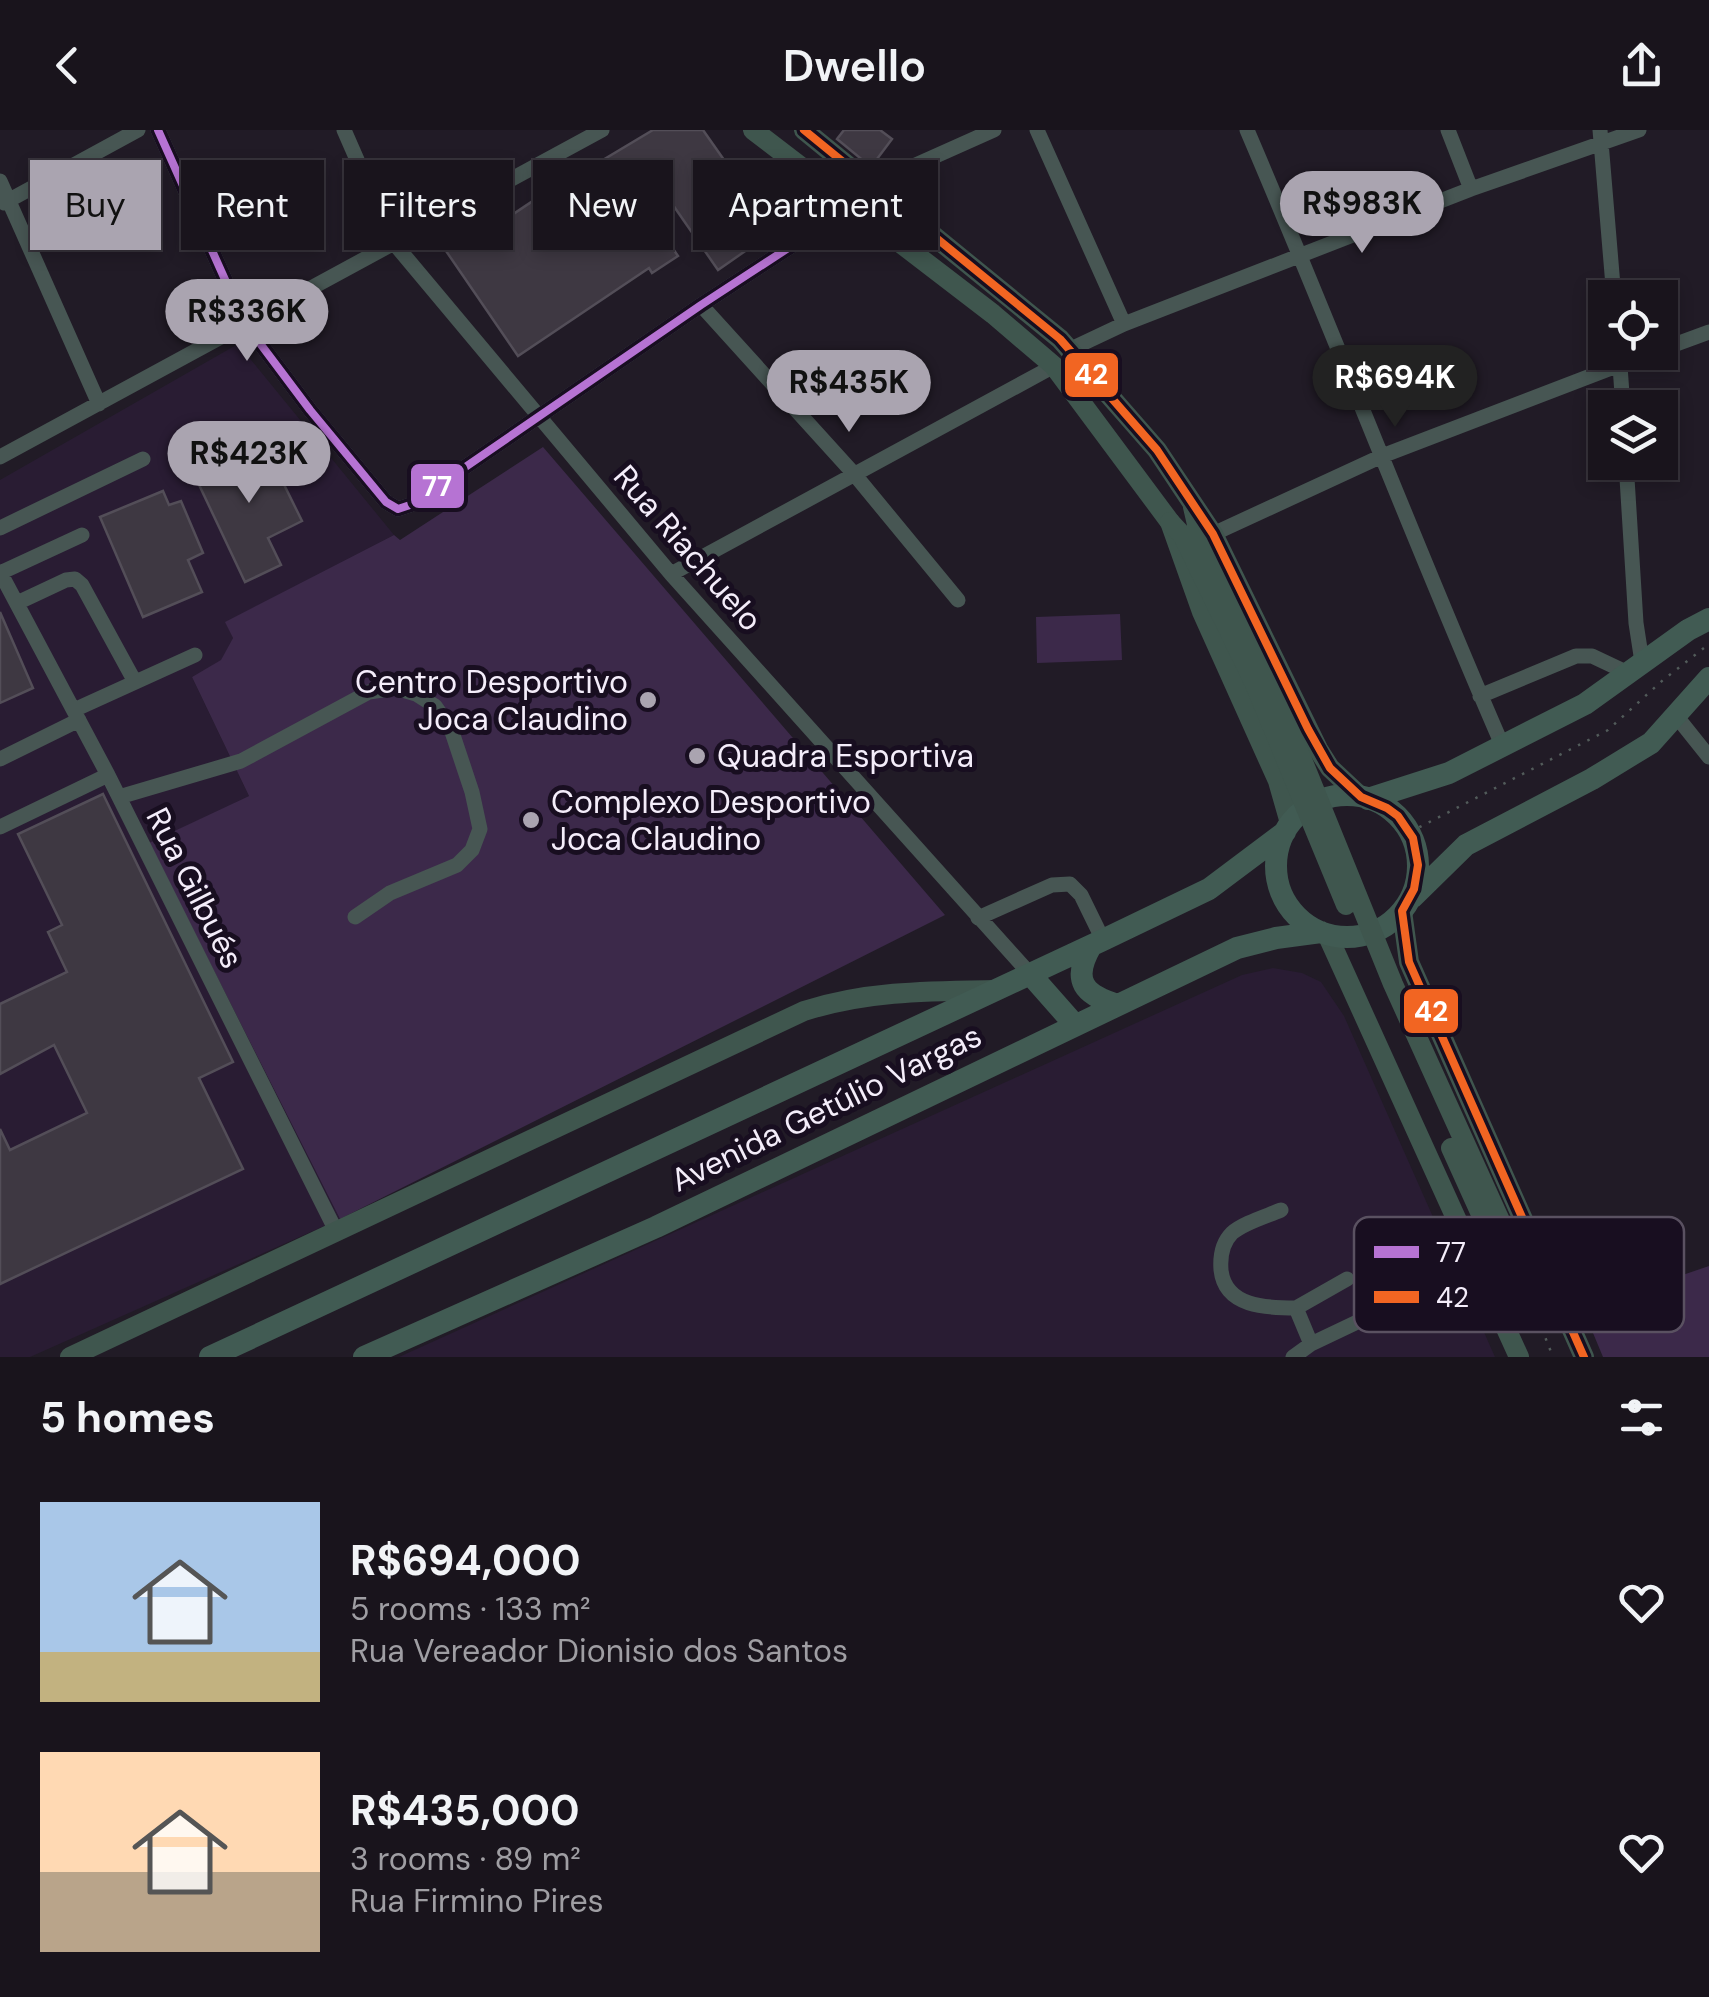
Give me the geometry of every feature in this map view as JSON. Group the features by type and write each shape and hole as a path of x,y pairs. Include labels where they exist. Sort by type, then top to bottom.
{"highway":[{"name":"Avenida Getúlio Vargas","path":"210,1357 1209,889 1322,800 1348,795 1372,801 1503,748 1586,704 1709,619"},
{"name":"Avenida Getúlio Vargas","path":"364,1357 656,1227 1237,948 1276,938 1368,934 1387,925 1439,868 1466,845 1651,743 1709,678"},
{"path":"1372,801 1406,826 1417,851 1414,890 1403,909"},
{"path":"1288,828 1276,857 1277,880 1286,902 1300,920 1324,933"},
{"path":"1097,944 1080,966 1083,983 1096,998 1118,1005"},
{"path":"1030,974 1074,1025"}],"main road":[{"path":"753,130 791,160"},
{"path":"804,130 842,160"},
{"path":"938,238 1071,349 1157,450 1213,534 1318,749 1330,768 1372,801"},
{"path":"908,250 1054,366 1182,536 1254,682 1356,929 1490,1217"},
{"path":"1194,507 1199,533 1271,683 1492,1217"},
{"path":"1170,522 1202,612 1278,782 1288,828"},
{"path":"1403,909 1409,962 1522,1217"},
{"path":"1324,933 1456,1217"},
{"name":"Avenida Getúlio Vargas","path":"70,1357 804,1011 847,998 886,993 996,990"},
{"path":"1573,1332 1584,1357"}],"street":[{"path":"4,202 138,130"},
{"path":"158,130 244,322 310,410 386,502 398,509 410,505 785,250"},
{"name":"Rua Riachuelo","path":"344,130 357,160"},
{"path":"513,178 602,130"},
{"path":"927,160 994,130"},
{"path":"1038,130 1124,324"},
{"path":"1247,130 1503,748"},
{"path":"1448,130 1471,189"},
{"path":"1071,349 1124,324 1601,137 1639,130"},
{"path":"1601,137 1613,280"},
{"path":"0,181 4,202 99,404"},
{"path":"0,457 379,250"},
{"name":"Rua Riachuelo","path":"401,250 671,574 1030,974"},
{"path":"700,306 855,475 958,600"},
{"path":"1678,343 1709,332"},
{"path":"671,574 1054,366"},
{"path":"1213,534 1382,456 1593,370"},
{"path":"0,528 143,459"},
{"path":"1480,696 1576,656 1635,667 1627,480"},
{"path":"0,573 82,535"},
{"name":"Rua Gilbués","path":"0,573 108,775 336,1231"},
{"path":"17,603 75,579 82,584 135,682"},
{"path":"0,759 135,682 195,655"},
{"path":"119,797 240,761 368,692 396,688 416,694 435,706 451,729 480,818 480,829 472,850 457,865 390,893 355,917"},
{"path":"1678,717 1709,756"},
{"path":"0,827 108,775"},
{"path":"978,918 1052,885 1070,884 1081,895 1097,944"},
{"path":"1281,1210 1232,1233 1220,1255 1222,1279 1236,1298 1261,1308 1296,1308 1347,1279"},
{"path":"1296,1308 1311,1344"},
{"path":"1293,1357 1354,1324"}],"path":[{"path":"1410,832 1608,730 1662,680 1709,644"},
{"path":"1543,1332 1553,1357"}],"shaded area":[{"path":"238,344 394,535 226,622 233,638 221,661 192,677 249,796 149,844 340,1219 30,1357 0,1357 0,480"},
{"name":"Complexo Desportivo Joca Claudino","path":"543,447 945,915 340,1219 149,843 249,796 192,677 221,660 233,638 225,622 394,535 400,540"},
{"path":"1120,614 1122,660 1037,663 1036,617"},
{"path":"1273,968 1302,973 1321,982 1344,1016 1433,1217 1354,1217 1354,1332 1484,1332 1495,1357 399,1357 1242,975"},
{"path":"1709,1266 1709,1357 1603,1357 1593,1332 1684,1332 1684,1275"}],"building":[{"path":"653,130 703,130 724,160 693,160 693,234 673,205 673,160 603,160"},
{"path":"844,130 880,130 892,139 876,160 862,160 837,139"},
{"path":"533,201 533,250 673,249 678,256 652,273 649,268 518,356 445,250 513,250 513,214"},
{"path":"704,250 747,250 718,270"},
{"path":"262,440 302,521 268,538 281,565 245,582 193,472"},
{"path":"163,491 169,505 181,501 203,553 188,560 202,592 143,617 100,517"},
{"path":"0,612 33,688 0,703"},
{"path":"103,794 233,1062 199,1078 243,1169 0,1284 0,1129 10,1150 87,1113 54,1045 0,1074 0,1004 67,972 48,932 62,925 18,834"}],"transit line":[{"name":"77","path":"158,130 244,322 310,410 386,502 398,509 410,505 785,250"},
{"name":"42","path":"804,130 1060,339 1157,450 1213,534 1330,768 1361,797 1398,816 1413,838 1418,865 1414,889 1402,911 1409,962 1522,1217"},
{"name":"42","path":"1573,1332 1584,1357"}],"place":[{"name":"Centro Desportivo Joca Claudino","path":"648,700"},
{"name":"Quadra Esportiva","path":"697,756"},
{"name":"Complexo Desportivo Joca Claudino","path":"531,820"}]}
